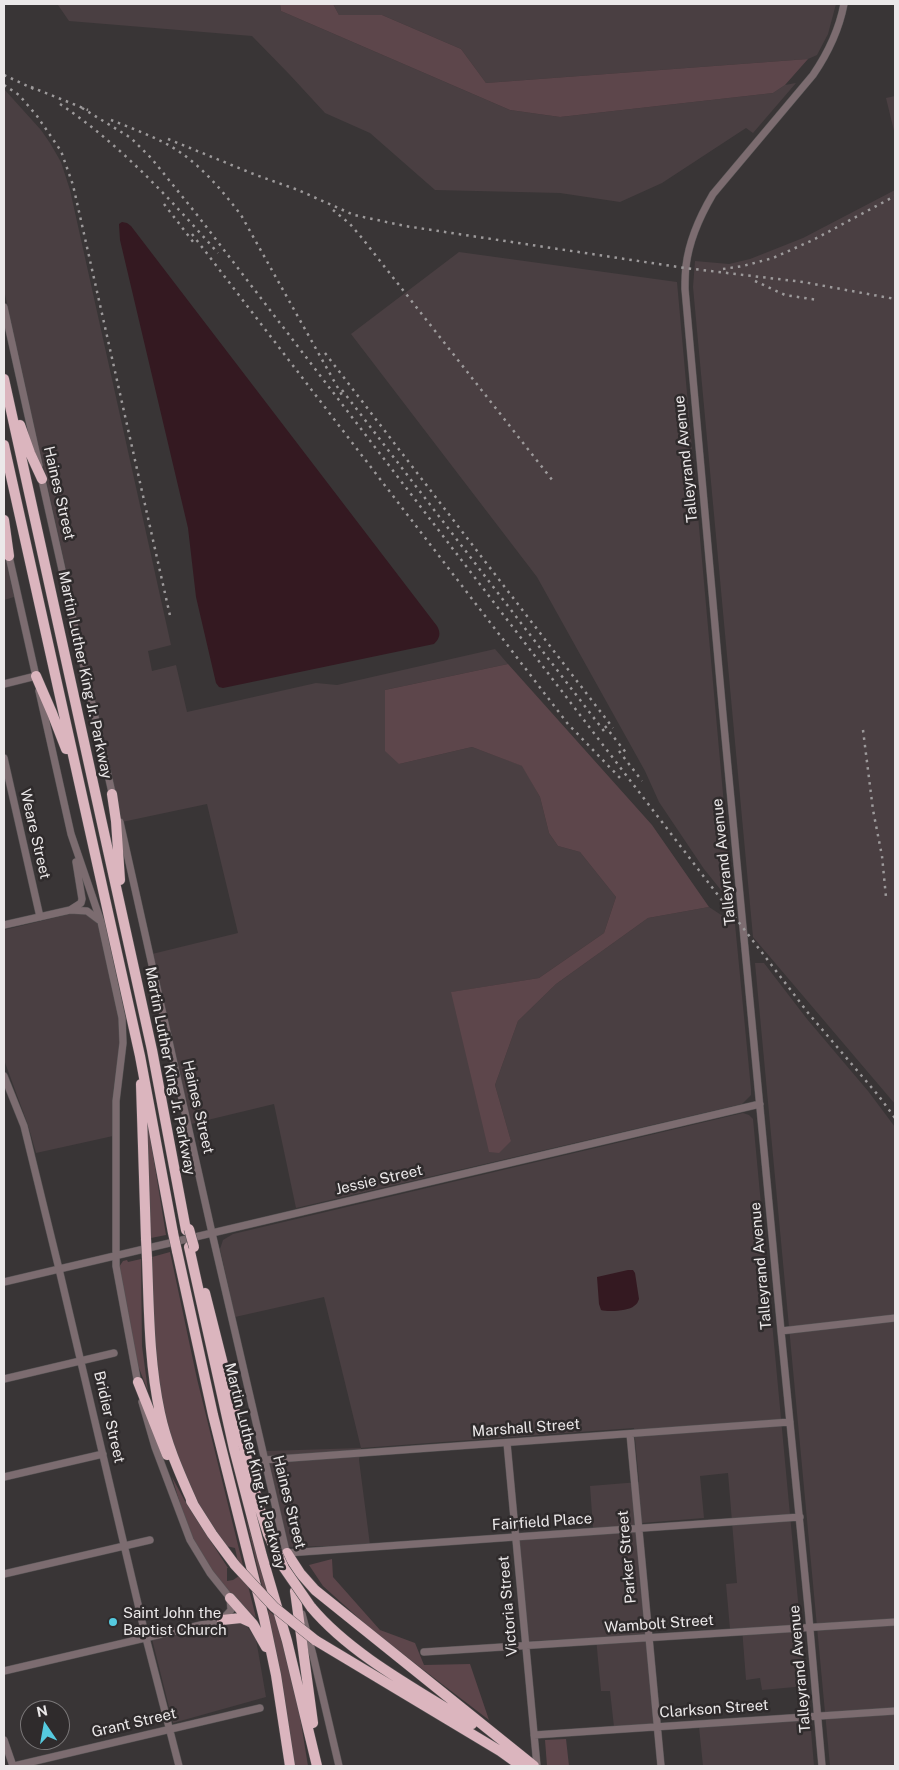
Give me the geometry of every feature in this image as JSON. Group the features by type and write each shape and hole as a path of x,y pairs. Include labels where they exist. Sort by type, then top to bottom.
{"highway":[{"path":"4,378 30,453 42,479"},
{"name":"Martin Luther King Jr. Parkway","path":"4,378 152,1050 175,1173 234,1449 260,1549 287,1641 318,1766"},
{"name":"Martin Luther King Jr. Parkway","path":"4,445 140,1056 173,1233 202,1372 257,1588 276,1675 284,1728"},
{"path":"4,520 9,556"},
{"path":"36,676 55,719 83,797"},
{"path":"112,794 116,821 124,924"},
{"path":"140,1056 149,1338 154,1380 160,1414 176,1465 194,1506"},
{"path":"192,1247 253,1486 268,1534 284,1568 311,1607 334,1632 361,1653 515,1751"},
{"path":"138,1382 173,1469 194,1506 235,1565 274,1606 315,1640 519,1764"},
{"path":"287,1553 300,1573 315,1590 535,1766"},
{"path":"295,1591 318,1766"},
{"path":"230,1598 253,1624 263,1641 276,1675"},
{"path":"222,1620 241,1618 253,1624"},
{"path":"284,1728 284,1766"},
{"path":"284,1728 290,1766"}],"street":[{"name":"Talleyrand Avenue","path":"822,1766 685,298 685,268 693,235 713,194 813,75 835,37 844,4"},
{"name":"Haines Street","path":"4,307 112,794 264,1460 295,1591 314,1655 339,1766"},
{"path":"4,539 83,894 81,903 70,910"},
{"path":"4,684 36,676"},
{"name":"Weare Street","path":"4,758 40,917"},
{"path":"4,1671 222,1620 231,1610 230,1598 210,1573 190,1540 153,1442 138,1382 118,1282 116,1257 116,1101 123,1028 101,922 71,834"},
{"path":"4,925 70,910 87,911 101,922"},
{"name":"Bridier Street","path":"4,1076 24,1126 60,1269 146,1638 180,1766"},
{"name":"Jessie Street","path":"4,1282 760,1104"},
{"path":"781,1331 895,1318"},
{"path":"4,1379 114,1353"},
{"name":"Marshall Street","path":"264,1460 790,1422"},
{"name":"Parker Street","path":"630,1434 661,1766"},
{"name":"Victoria Street","path":"507,1443 534,1735 535,1766"},
{"path":"4,1477 103,1454"},
{"name":"Fairfield Place","path":"287,1553 639,1530 800,1517"},
{"path":"4,1574 150,1540"},
{"name":"Wambolt Street","path":"424,1652 895,1622"},
{"name":"Grant Street","path":"14,1766 260,1708"},
{"name":"Clarkson Street","path":"534,1735 895,1711"},
{"path":"4,1740 14,1766"}],"shaded area":[{"path":"52,4 280,4 281,11 510,110 560,117 773,93 785,85 796,83 753,133 746,128 662,183 620,202 560,193 435,190 370,133 325,113 252,36 69,21 58,5"},
{"path":"280,4 333,4 339,15 382,15 461,49 486,83 808,59 785,85 773,93 560,117 510,110 281,11"},
{"path":"333,4 836,4 828,34 817,55 808,59 486,83 461,49 382,15 339,15"},
{"path":"4,89 41,130 50,143 61,162 70,190 171,645 148,651 152,671 176,665 187,712 316,683 337,685 495,649 508,664 385,690 399,764 472,747 523,766 540,797 549,833 558,846 580,852 616,897 604,933 539,978 452,992 511,1141 495,1085 518,1021 556,984 648,918 709,907 735,924 751,1089 751,1095 742,1104 296,1208 274,1104 191,1124 152,954 238,933 207,804 122,822 4,290"},
{"path":"895,96 895,135 886,98"},
{"path":"895,190 895,1104 753,937 693,287 695,261 729,264 750,259 803,238"},
{"path":"122,222 131,226 437,626 439,635 438,640 434,644 223,688 219,687 216,683 196,597 188,528 120,240 119,224"},
{"path":"459,252 677,282 733,905 704,869 659,802 645,771 537,577 351,334"},
{"path":"4,551 14,597 4,600"},
{"path":"508,664 652,825 709,907 648,918 556,984 518,1021 495,1085 511,1141 499,1153 489,1152 451,992 539,978 604,933 616,897 580,852 558,846 549,833 540,797 522,766 472,747 399,764 385,751 385,690"},
{"path":"74,913 88,913 95,919 98,925 119,1021 120,1041 113,1093 113,1136 36,1153 28,1125 4,1060 4,930"},
{"path":"755,963 764,963 895,1127 895,1766 830,1766"},
{"path":"743,1113 753,1119 806,1686 762,1690 760,1678 746,1680 742,1628 730,1629 726,1584 737,1583 728,1473 700,1476 704,1518 642,1523 661,1724 614,1727 610,1691 601,1691 596,1638 528,1641 518,1533 593,1528 590,1486 639,1482 634,1428 361,1448 324,1297 235,1317 220,1249 223,1240 233,1234"},
{"path":"147,1123 166,1235 151,1238"},
{"path":"170,1252 197,1379 256,1618 225,1589 200,1554 185,1520 172,1477 186,1503 228,1568 227,1581 233,1580 239,1576 235,1548 226,1546 199,1505 175,1451 156,1380 152,1257"},
{"path":"141,1259 142,1346 148,1391 137,1363 119,1267 123,1261 127,1260 128,1262"},
{"path":"633,1270 635,1273 639,1299 637,1303 631,1308 623,1310 601,1310 597,1277"},
{"path":"361,1448 359,1460 370,1545 288,1547 266,1451"},
{"path":"245,1515 269,1596 263,1590"},
{"path":"332,1559 333,1577 380,1630 415,1643 424,1665 470,1664 489,1720 374,1632 323,1586 309,1565"},
{"path":"268,1610 275,1616 297,1698 308,1766 295,1766"},
{"path":"234,1620 243,1621 256,1639 266,1697 173,1723 152,1639"},
{"path":"810,1719 814,1766 703,1766 699,1727"},
{"path":"566,1739 569,1766 547,1766 545,1740"}],"railway":[{"path":"4,75 36,90"},
{"path":"4,85 19,95 37,116 61,151 73,185 171,620"},
{"path":"31,87 88,110"},
{"path":"60,104 124,154 218,253"},
{"path":"82,108 131,138 152,159 198,216 809,1014 878,1095 895,1118"},
{"path":"111,120 172,147 201,169 226,196 241,215 343,397"},
{"path":"168,139 298,190 354,215 405,226 685,268 803,282 895,299"},
{"path":"723,269 773,258 813,240 895,196"},
{"path":"164,204 194,243"},
{"path":"333,210 350,224 362,238 553,481"},
{"path":"192,234 568,724 622,780"},
{"path":"755,281 785,295 818,300"},
{"path":"325,353 613,728"},
{"path":"342,390 607,735"},
{"path":"605,726 627,754"},
{"path":"863,730 873,810 882,856 886,897"},
{"path":"619,751 642,781"}],"place":[{"name":"Saint John the Baptist Church","path":"113,1622"}]}
